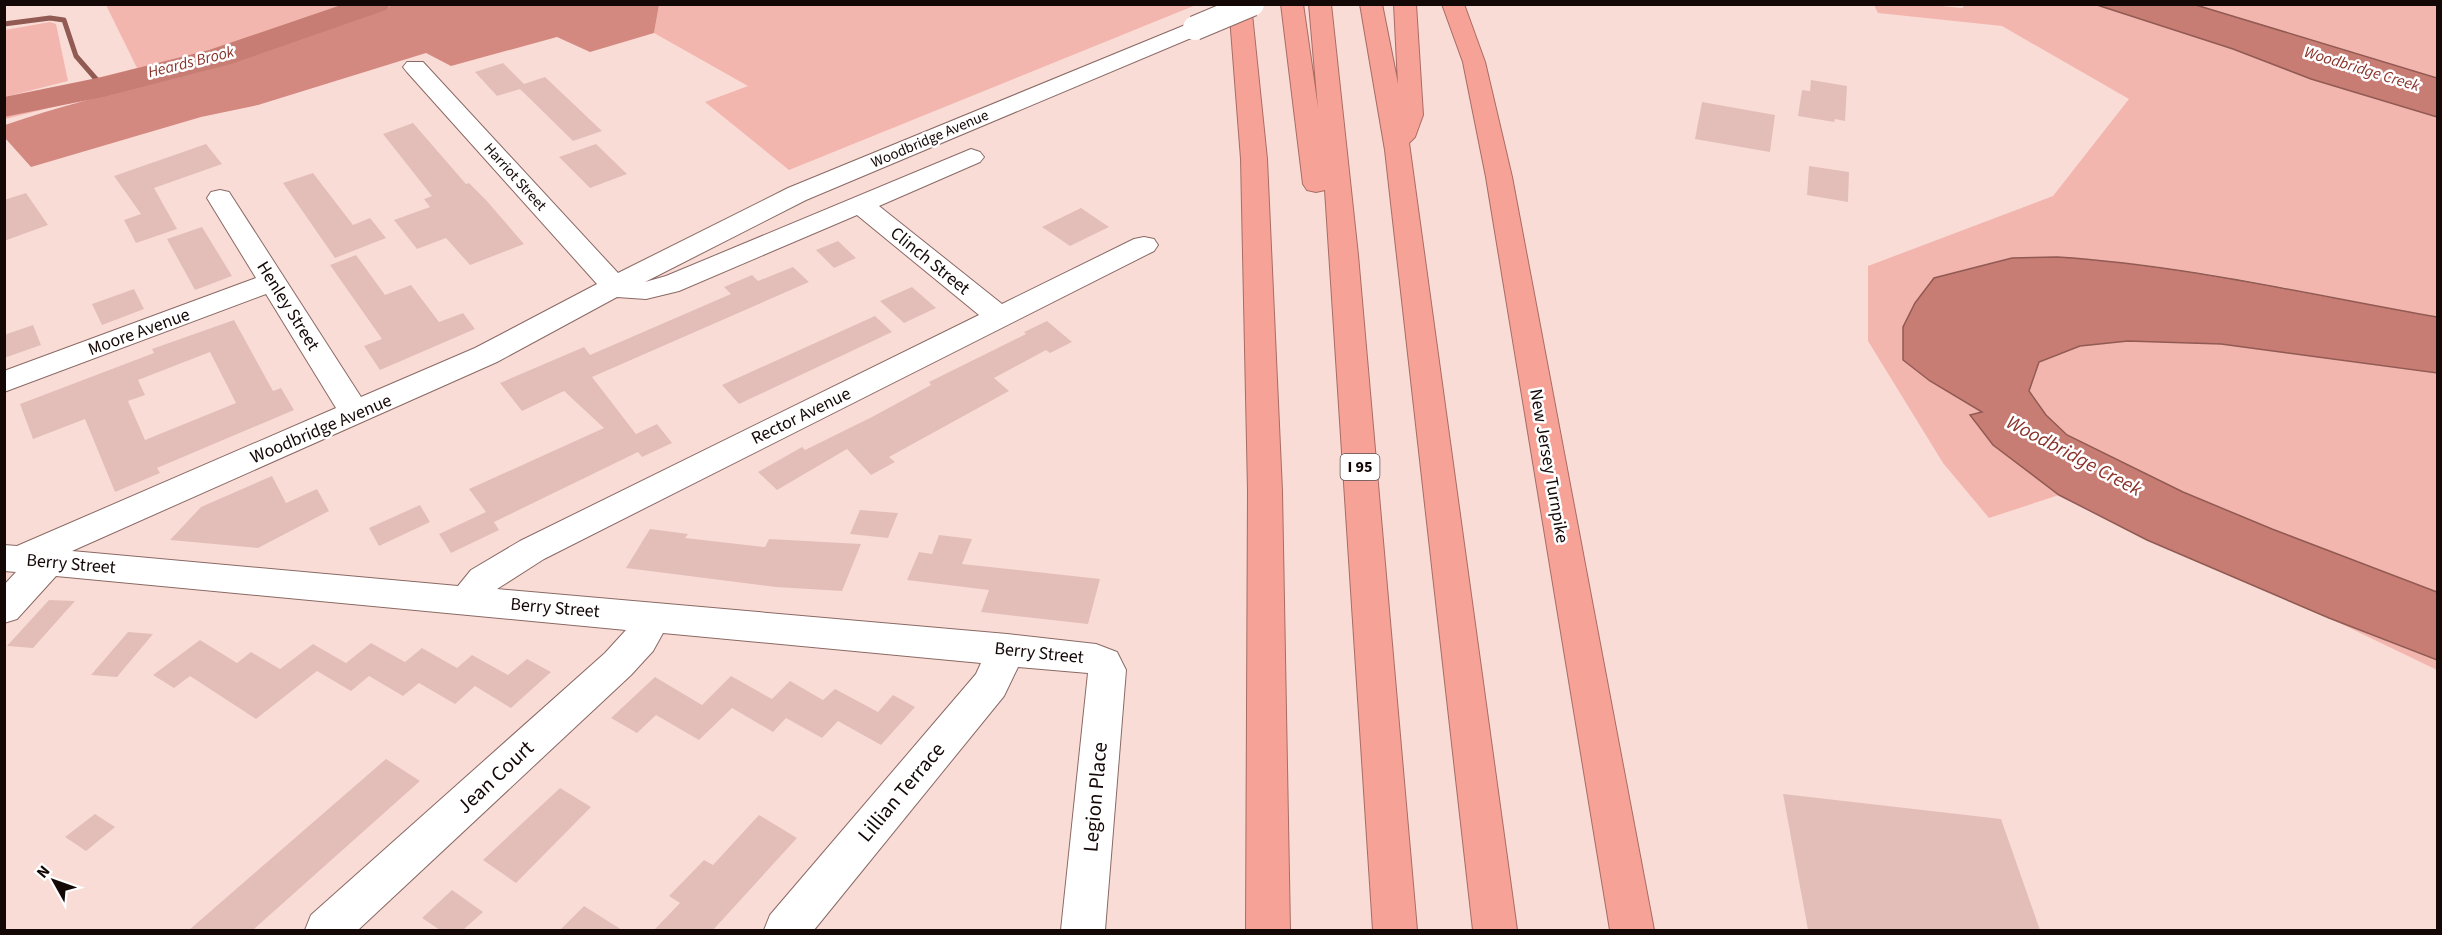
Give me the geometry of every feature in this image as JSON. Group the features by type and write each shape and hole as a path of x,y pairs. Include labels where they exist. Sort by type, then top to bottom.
{"highway":[{"path":"1240,4 1254,159 1264,480 1268,930"},
{"path":"1292,4 1324,235 1357,424"},
{"name":"I 95","path":"1320,4 1357,424 1395,930"},
{"path":"1371,4 1398,150 1446,552 1495,930"},
{"path":"1398,150 1411,115 1405,4"},
{"name":"New Jersey Turnpike","path":"1453,4 1474,62 1499,177 1632,930"}],"street":[{"name":"Woodbridge Avenue","path":"24,559 486,356 706,238 796,194 1252,4"},
{"name":"Harriot Street","path":"415,67 615,287"},
{"name":"Woodbridge Avenue","path":"615,287 635,291 667,286 971,157"},
{"name":"Henley Street","path":"220,198 356,414"},
{"name":"Clinch Street","path":"860,204 1000,317"},
{"name":"Rector Avenue","path":"467,600 484,580 532,550 1144,245"},
{"name":"Moore Avenue","path":"4,382 273,282"},
{"name":"Berry Street","path":"24,559 1007,650 1096,659 1104,663"},
{"path":"4,609 24,559"},
{"name":"Jean Court","path":"327,930 618,664 640,640 654,617"},
{"name":"Lillian Terrace","path":"786,930 990,685 1007,650"},
{"name":"Legion Place","path":"1083,930 1107,670 1104,663"}],"shaded area":[{"path":"396,4 659,5 654,33 590,52 557,37 451,66 426,53 258,105 201,117 31,167 5,138 5,125 251,53"},
{"path":"659,4 1196,5 789,170 705,102 748,86 654,33"},
{"path":"1922,4 1962,8 1966,4 2097,5 2233,49 2311,79 2437,117 2437,317 2172,269 2119,262 2012,258 1903,360 1930,381 1983,412 1971,415 1993,445 2059,495 1989,518 1943,463 1868,341 1868,266 2053,196 2129,99 2002,26 1878,13 1874,5"},
{"path":"106,5 396,5 251,53 5,119 4,101 137,68"},
{"path":"2196,5 2437,5 2437,78 2211,10"},
{"path":"50,22 56,24 68,81 5,97 5,30"},
{"path":"2128,341 2221,344 2437,373 2437,592 2272,529 2183,492 2067,435 2046,415 2029,391 2039,362 2080,346"},
{"path":"2329,618 2437,660 2437,670"}],"water":[{"name":"Woodbridge Creek","path":"2097,5 2196,5 2437,78 2437,117 2311,79 2233,49"},
{"name":"Woodbridge Creek","path":"2057,257 2200,274 2437,317 2437,373 2221,344 2128,341 2080,346 2039,362 2029,391 2046,415 2067,435 2183,492 2272,529 2437,592 2437,660 2329,618 2147,540 2059,495 1993,445 1970,415 1982,412 1930,381 1903,360 1903,327 1915,303 1934,278 2012,258"}],"building":[{"path":"503,63 524,84 545,77 602,131 573,141 520,89 497,96 475,72"},
{"path":"1811,80 1847,86 1845,121 1835,119 1834,122 1798,116 1802,90 1810,91"},
{"path":"1702,102 1775,115 1770,152 1695,139"},
{"path":"413,123 466,184 469,183 486,200 524,244 470,265 446,238 417,249 394,220 430,207 424,199 432,196 383,134"},
{"path":"206,144 222,164 154,188 177,229 136,243 124,220 141,214 114,176"},
{"path":"596,144 627,174 590,188 559,157"},
{"path":"1809,166 1849,172 1848,202 1807,195"},
{"path":"313,173 353,225 370,218 386,238 335,258 283,183"},
{"path":"26,193 48,225 4,241 4,200"},
{"path":"1081,208 1109,227 1070,246 1042,227"},
{"path":"202,227 232,276 195,290 167,239"},
{"path":"838,241 856,258 834,268 816,250"},
{"path":"356,255 385,295 411,285 439,322 463,313 475,329 380,370 364,346 382,339 330,265"},
{"path":"793,267 809,282 592,377 636,434 657,424 672,443 642,457 638,452 494,522 499,530 451,553 439,534 486,512 469,489 604,428 564,391 522,411 500,383 584,347 590,355 731,294 724,287 752,275 758,281"},
{"path":"912,287 936,308 904,323 880,301"},
{"path":"134,289 144,309 102,325 92,304"},
{"path":"875,316 892,332 739,404 722,385"},
{"path":"234,320 273,391 281,388 294,410 157,468 160,473 115,492 85,419 33,439 20,404 154,353 152,349","holes":["210,352 236,403 145,440 128,401 145,395 138,380"]},
{"path":"1047,321 1072,342 1050,353 1046,350 994,378 1009,391 889,457 895,462 871,475 847,449 777,490 758,472 802,447 805,450 872,417 931,385 929,382 1026,334 1024,332"},
{"path":"33,325 41,345 4,358 4,335"},
{"path":"272,476 286,503 317,489 329,511 258,548 170,540 201,507"},
{"path":"420,505 430,522 379,546 369,528"},
{"path":"860,510 898,513 888,538 850,534"},
{"path":"650,529 688,534 685,538 765,547 769,539 861,544 842,591 776,587 626,568"},
{"path":"939,535 972,539 962,564 1100,579 1088,624 981,612 989,590 907,580 919,552 932,554"},
{"path":"49,600 75,601 33,648 7,646"},
{"path":"128,632 153,634 117,677 91,675"},
{"path":"200,640 237,663 251,652 280,669 313,644 346,663 371,643 405,662 422,648 457,668 472,655 508,675 527,659 551,672 511,708 475,686 455,704 419,683 403,696 369,676 351,691 317,671 256,719 190,676 174,688 153,675"},
{"path":"731,676 772,699 790,681 823,700 835,689 878,712 893,695 915,707 881,745 838,721 822,738 786,718 773,732 732,708 699,740 656,715 637,733 611,718 655,677 702,705"},
{"path":"386,759 420,781 253,930 189,930"},
{"path":"560,788 591,807 516,883 483,860"},
{"path":"1783,794 2001,819 2040,930 1808,930"},
{"path":"95,814 115,827 86,851 65,837"},
{"path":"759,815 797,838 713,930 654,930 680,903 669,896 704,860 713,865"},
{"path":"452,890 483,912 463,930 440,930 422,918"},
{"path":"584,906 622,930 560,930"}],"waterway":[{"name":"Heards Brook","path":"4,107 103,87 220,57 375,4"},
{"path":"4,24 50,18 64,20 76,56 103,87"}]}
